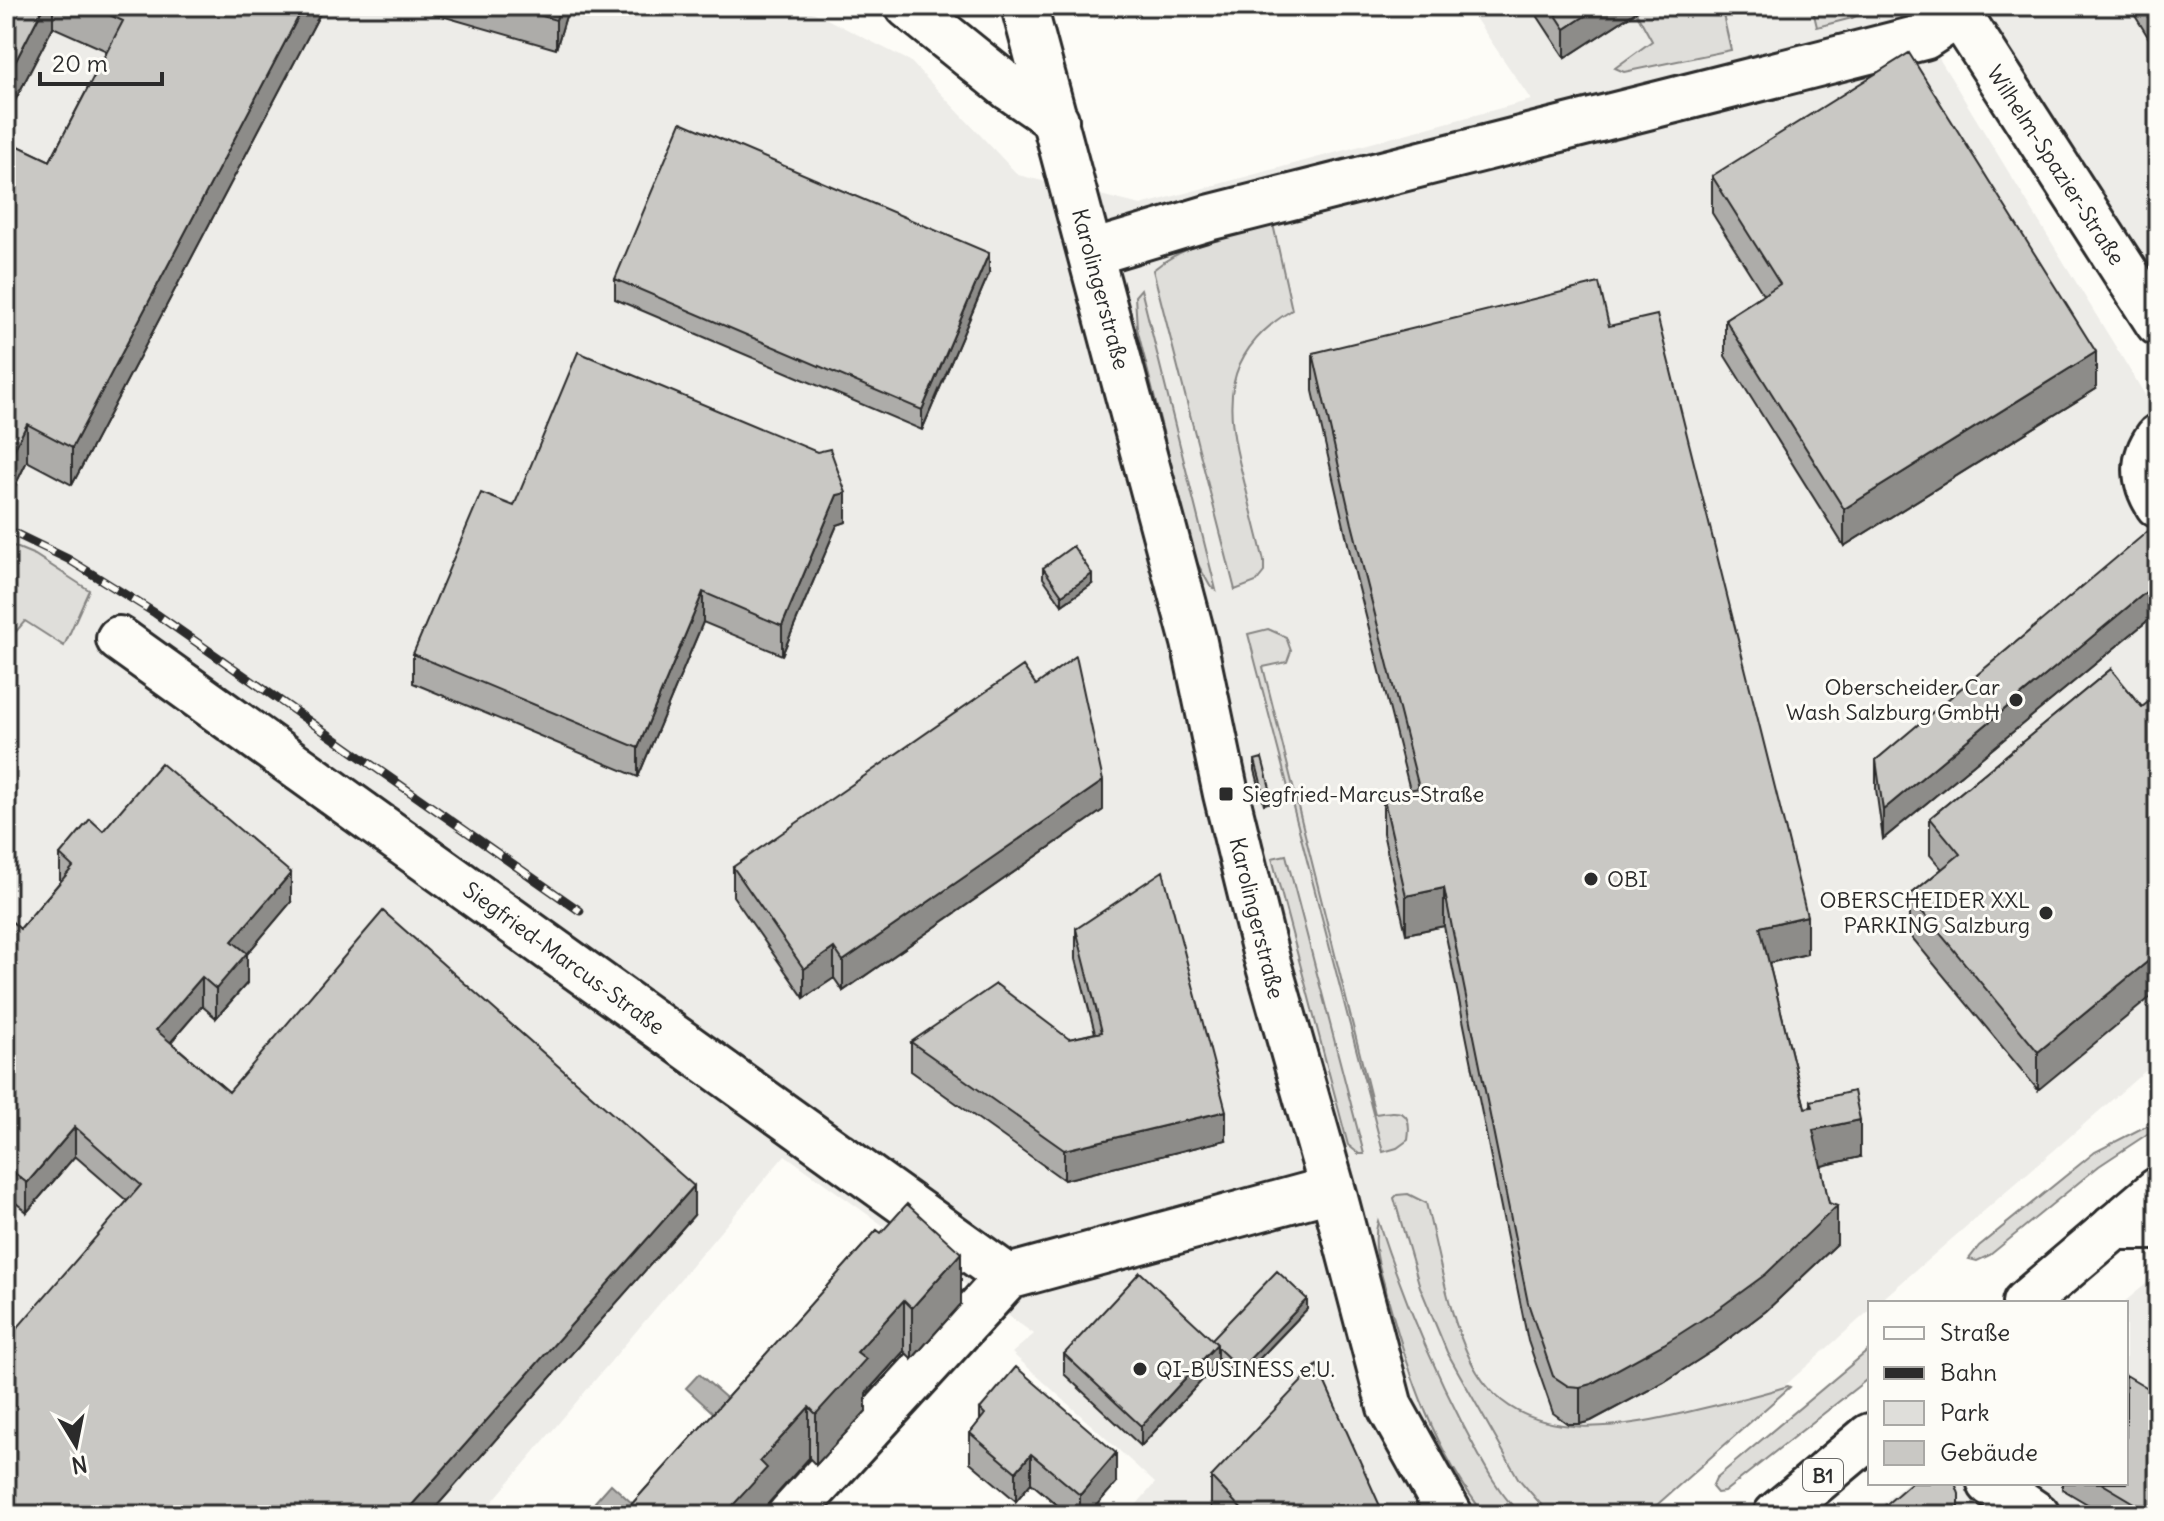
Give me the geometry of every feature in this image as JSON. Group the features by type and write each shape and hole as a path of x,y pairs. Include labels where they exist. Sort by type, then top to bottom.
{"street":[{"path":"908,6 1011,89 1056,120"},
{"name":"Karolingerstraße","path":"1024,6 1194,642 1226,794 1266,956 1390,1407 1450,1515"},
{"path":"1092,253 1208,218 1924,37 1957,10"},
{"name":"Wilhelm-Spazier-Straße","path":"1957,10 2158,323"},
{"path":"2158,437 2145,458 2148,489 2158,505"},
{"name":"Siegfried-Marcus-Straße","path":"119,639 1008,1277"},
{"path":"790,1515 1008,1277 1331,1189"},
{"path":"2027,1301 2158,1190"},
{"path":"2114,1227 2158,1227"},
{"name":"B1","path":"1776,1515 1868,1438"},
{"path":"1993,1485 2037,1515"}],"shaded area":[{"path":"6,6 801,6 910,61 1018,175 1141,205 1531,100 1467,6 1907,6 2158,416 2158,1060 1880,1301 1868,1301 1868,1312 1653,1503 1644,1515 1135,1515 1131,1511 1155,1483 1012,1353 1034,1334 785,1155 481,1515 6,1515 6,643 25,621 35,555 6,543"},
{"path":"1982,6 2158,6 2158,277"},
{"path":"2158,1274 2158,1515 1869,1515 1905,1485 2128,1485 2128,1301 2125,1301"},
{"path":"699,1374 732,1403 718,1417 686,1388"},
{"path":"611,1484 645,1515 610,1515 595,1502"}],"green space":[{"path":"1645,6 1721,6 1731,50 1624,72 1615,68 1652,41 1636,12"},
{"path":"1812,6 1876,6 1852,18 1817,27"},
{"path":"1273,224 1292,310 1252,344 1240,363 1234,383 1231,404 1237,451 1264,561 1264,572 1256,582 1235,590 1153,270 1194,246"},
{"path":"1141,289 1216,590 1210,586 1195,559 1137,328 1135,296"},
{"path":"6,543 35,555 89,590 64,646 25,621 6,643"},
{"path":"1268,629 1286,637 1291,651 1287,662 1263,667 1375,1114 1397,1112 1406,1116 1408,1122 1408,1140 1397,1148 1383,1152 1248,634"},
{"path":"1286,855 1364,1154 1359,1154 1348,1145 1272,858"},
{"path":"2158,1120 2158,1127 2099,1166 1990,1255 1977,1261 1969,1259 1979,1246 2095,1152"},
{"path":"1408,1194 1426,1203 1459,1334 1477,1372 1497,1397 1522,1413 1549,1423 1610,1426 1672,1416 1790,1387 1658,1504 1640,1515 1550,1515 1518,1478 1447,1352 1420,1287 1394,1198"},
{"path":"1378,1221 1406,1300 1451,1401 1489,1474 1522,1515 1485,1515 1467,1491 1438,1439 1415,1384 1382,1279 1376,1250"},
{"path":"1868,1351 1868,1379 1724,1492 1717,1493 1712,1487 1716,1478"}],"building":[{"path":"6,6 44,6 6,80"},
{"path":"90,6 304,6 72,448 27,424 12,454 6,451 6,140 50,161 123,21"},
{"path":"508,6 560,6 556,20"},
{"path":"1550,6 1600,6 1565,29"},
{"path":"2147,6 2158,6 2158,23"},
{"path":"1909,53 2096,352 1844,509 1725,319 1780,284 1712,176"},
{"path":"681,122 989,253 922,410 615,279"},
{"name":"OBI","path":"1599,283 1609,326 1657,315 1807,916 1760,927 1805,1108 1813,1107 1811,1101 1854,1091 1860,1120 1813,1130 1829,1203 1837,1206 1766,1274 1664,1344 1580,1387 1568,1386 1553,1376 1528,1303 1444,888 1406,896 1383,795 1419,788 1352,524 1313,353"},
{"path":"578,352 817,452 830,449 846,493 837,495 782,626 703,592 638,748 413,654 481,493 514,506"},
{"path":"2154,526 2158,545 2158,582 1883,810 1876,760"},
{"path":"1073,546 1092,574 1062,595 1043,568"},
{"path":"1076,656 1103,781 843,961 834,948 804,969 733,867 1023,666 1036,685"},
{"name":"OBERSCHEIDER XXL PARKING Salzburg","path":"2111,669 2142,707 2158,694 2158,953 2038,1052 1909,896 1960,854 1930,818"},
{"path":"1262,758 1271,792 1264,794 1255,760"},
{"path":"161,763 291,873 232,941 247,953 216,989 202,977 156,1030 229,1092 383,911 694,1186 403,1515 6,1515 6,1341 141,1185 75,1127 27,1183 6,1166 6,918 20,929 73,867 60,855 90,819 103,831"},
{"path":"1163,871 1226,1111 1064,1150 911,1042 996,984 1069,1039 1102,1032 1076,929"},
{"path":"907,1204 961,1253 912,1308 904,1300 857,1352 866,1359 816,1414 809,1407 760,1461 767,1468 724,1515 622,1515 877,1230 881,1233"},
{"path":"1277,1271 1307,1299 1240,1369 1212,1339"},
{"name":"QI-BUSINESS e.U.","path":"1140,1272 1217,1344 1141,1426 1064,1354"},
{"path":"1317,1365 1384,1515 1247,1515 1211,1477"},
{"path":"1016,1367 1116,1453 1080,1495 1031,1454 1016,1472 970,1433 985,1414 980,1409"},
{"path":"2128,1376 2158,1394 2158,1515 2104,1485 2128,1485"},
{"path":"1909,1485 1956,1485 1959,1494 1959,1505 1953,1515 1874,1515"},
{"path":"1020,1508 1027,1515 1013,1515"}],"railway":[{"path":"6,529 68,559 155,613 580,911"}],"place":[{"name":"Oberscheider Car Wash Salzburg GmbH","path":"2016,700"},
{"name":"Siegfried-Marcus-Straße","path":"1226,794"},
{"name":"OBI","path":"1591,879"},
{"name":"OBERSCHEIDER XXL PARKING Salzburg","path":"2046,913"},
{"name":"QI-BUSINESS e.U.","path":"1140,1369"}]}
